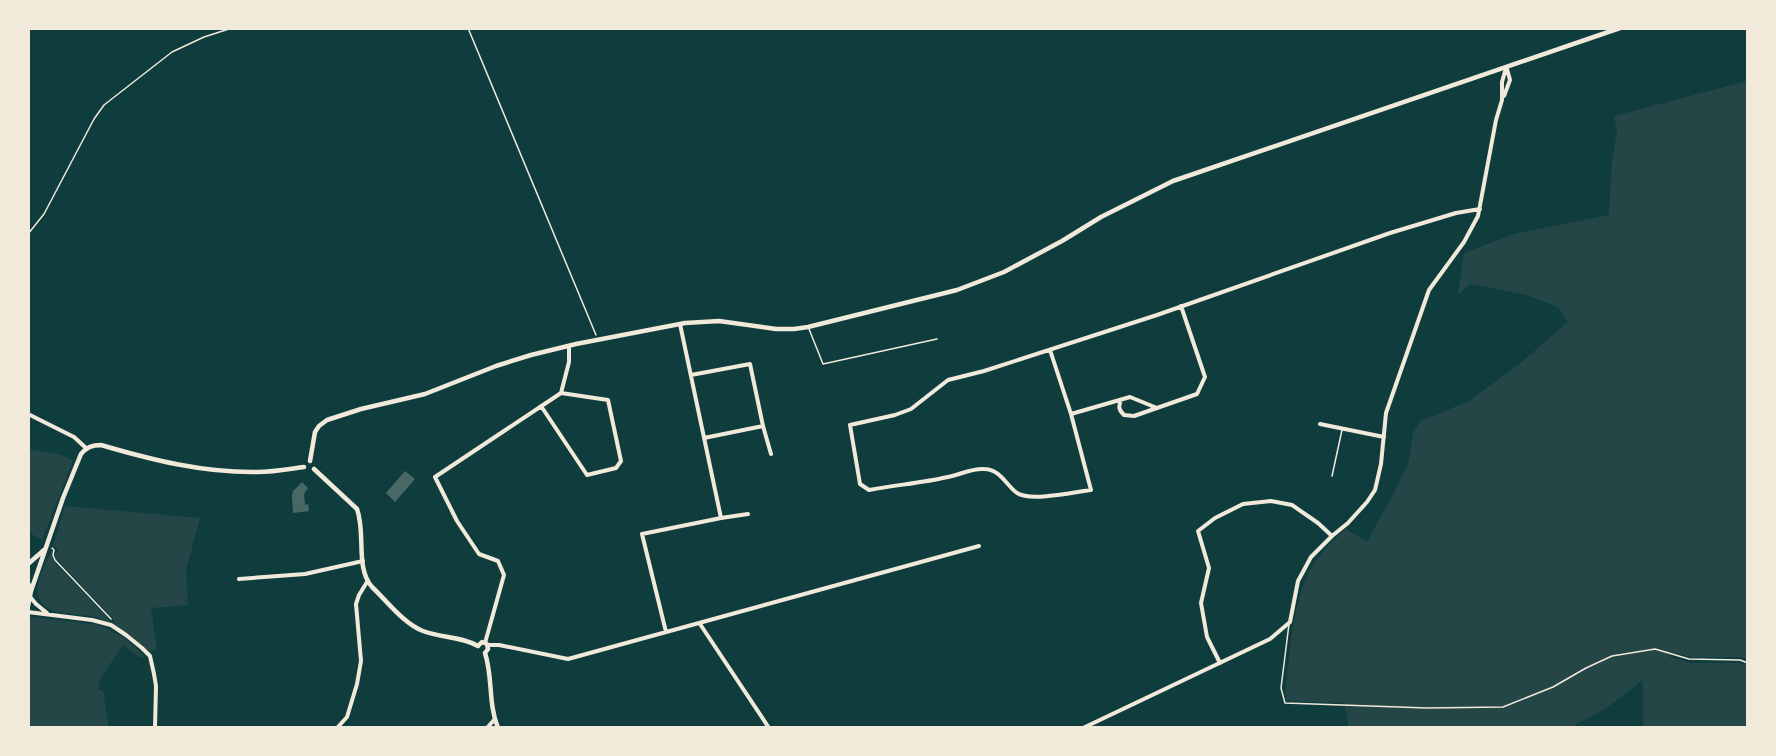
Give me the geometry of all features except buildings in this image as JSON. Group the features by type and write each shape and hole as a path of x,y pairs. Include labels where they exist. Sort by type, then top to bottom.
{"street":[{"path":"304,467 310,461 315,432 327,420 361,409 424,394 531,355 680,324 719,321 776,329 808,327 957,290 1004,272 1101,217 1173,181 1620,28"},
{"path":"1083,728 1270,639 1290,622 1298,581 1311,557 1348,523 1375,490 1381,464 1386,413 1429,290 1464,242 1475,224 1480,209 1496,120 1510,80 1506,68"},
{"path":"1050,350 1071,414 1091,490 1029,497 1018,493 997,473 985,469 951,477 869,490 860,484 849,425 895,416 911,409 948,380 1050,350 1390,234 1456,213 1480,209"},
{"path":"1121,400 1120,411 1124,415 1134,416 1197,394 1205,377 1181,306"},
{"path":"680,324 721,519"},
{"path":"561,393 569,362 569,346"},
{"path":"691,375 750,364 771,454"},
{"path":"498,728 494,720 490,672 485,652 488,650 487,644 504,575 498,561 479,554 457,521 435,477 541,406 561,393 608,400 621,461 616,468 587,475 541,406"},
{"path":"1071,414 1130,397 1157,409"},
{"path":"28,414 74,436 86,448"},
{"path":"1320,424 1384,437"},
{"path":"704,438 763,426"},
{"path":"31,591 45,547 81,454 86,448 101,445 151,459 215,470 255,472 304,467 309,471 314,469"},
{"path":"310,461 314,464 314,469 357,509 367,582 414,627 460,638 478,646 479,651 485,652"},
{"path":"1220,663 1207,637 1201,603 1209,568 1198,531 1215,518 1242,504 1271,501 1292,504 1332,536"},
{"path":"666,632 642,534 747,514"},
{"path":"478,646 482,642 568,659 979,546"},
{"path":"28,564 45,547"},
{"path":"239,579 305,574 363,561"},
{"path":"337,728 347,717 357,684 361,660 356,604 367,582"},
{"path":"28,583 31,591 28,606"},
{"path":"31,598 48,614"},
{"path":"28,612 92,620 111,625 150,656 156,686 155,728"},
{"path":"700,624 769,728"},
{"path":"487,728 494,720"}],"lane":[{"path":"808,327 823,364 937,339"},
{"path":"1332,476 1342,429"},
{"path":"1290,622 1281,688 1285,703 1427,708 1503,707 1553,687 1612,656 1655,649 1689,659 1740,660 1748,663"}],"path":[{"path":"28,234 44,214 94,119 104,105 172,52 204,37 232,28"},
{"path":"468,28 599,340"},
{"path":"45,547 54,550 55,560 110,618 111,625"}],"shaded area":[{"path":"1747,81 1747,659 1690,657 1671,652 1670,657 1691,663 1747,665 1747,727 1643,727 1643,680 1605,709 1570,728 1349,727 1344,703 1287,701 1285,691 1292,633 1298,604 1310,569 1329,545 1346,529 1367,542 1409,461 1413,433 1421,421 1469,401 1517,366 1568,322 1558,307 1526,295 1470,284 1458,295 1464,253 1517,233 1609,215 1612,161 1617,132 1614,116"},
{"path":"28,449 62,455 73,461 42,540 33,535 29,529"},
{"path":"65,506 200,518 186,570 188,605 151,608 157,649 148,650 114,624 114,620 57,559 55,555 58,549 53,546"},
{"path":"52,550 56,564 109,619 109,622 91,616 55,611 42,603 38,595 38,585"},
{"path":"32,617 99,625 122,636 145,656 141,658 123,645 100,679 98,690 103,690 109,727 29,727 28,619"}]}
